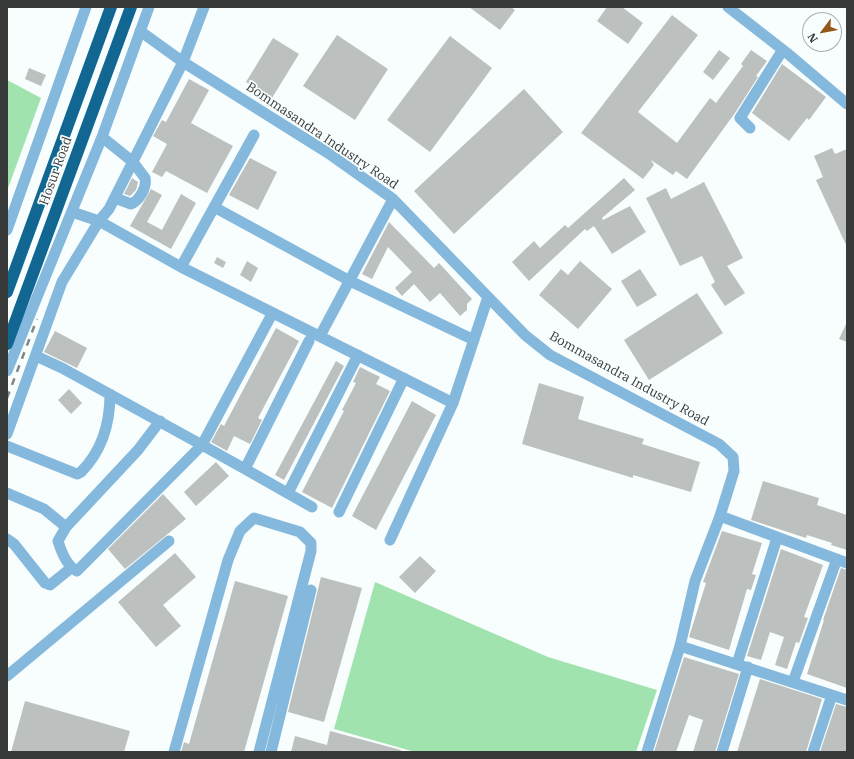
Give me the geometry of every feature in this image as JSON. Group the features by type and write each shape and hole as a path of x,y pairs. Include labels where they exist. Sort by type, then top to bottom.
{"highway":[{"name":"Hosur Road","path":"7,292 111,7"},
{"name":"Hosur Road","path":"7,344 131,7"}],"street":[{"path":"7,230 86,7"},
{"path":"7,371 102,137 149,7"},
{"path":"7,434 62,282 99,221 109,209 115,198 183,62 204,7"},
{"path":"728,7 847,104"},
{"name":"Bommasandra Industry Road","path":"140,30 183,62 328,153 393,199 525,335 550,355 719,444 732,457 734,471 720,516 695,581 680,646 647,752"},
{"path":"750,128 740,118 782,51"},
{"path":"181,267 254,135"},
{"path":"102,137 133,162 145,178 145,187 138,199 131,204 115,198"},
{"path":"320,336 393,199"},
{"path":"214,207 350,281 474,340"},
{"path":"72,212 99,221 181,267 272,314 320,336 453,403"},
{"path":"46,275 62,282"},
{"path":"390,540 453,403 488,297"},
{"path":"160,421 138,450 66,527 58,541 60,548 72,568 77,570 202,445 272,314"},
{"path":"245,469 309,341"},
{"path":"288,493 358,355"},
{"path":"36,356 160,421 312,508"},
{"path":"339,512 404,378"},
{"path":"7,446 77,474 81,472 101,445 109,411 110,394"},
{"path":"7,493 44,509 66,527"},
{"path":"720,516 842,561 794,682"},
{"path":"174,752 228,560 240,531 254,518 300,532 311,543 311,550 259,752"},
{"path":"737,664 777,538"},
{"path":"7,539 14,544 45,583 50,585 72,568"},
{"path":"7,676 169,541"},
{"path":"271,752 311,590"},
{"path":"680,646 847,700"},
{"path":"722,752 748,667"},
{"path":"814,752 832,695"}],"green space":[{"path":"7,80 41,98 7,191"},
{"path":"375,582 548,657 657,690 636,752 415,752 334,729"}],"building":[{"path":"469,7 511,7 515,10 500,30"},
{"path":"607,7 622,7 643,23 628,44 597,21"},
{"path":"672,15 698,35 638,112 677,143 710,98 716,103 743,66 741,64 751,50 767,61 756,76 758,77 735,113 687,179 676,171 673,175 651,160 654,165 643,179 581,133"},
{"path":"337,35 388,69 355,120 303,86"},
{"path":"450,36 492,68 430,152 387,120"},
{"path":"273,38 299,54 272,98 246,82"},
{"path":"719,50 730,58 713,80 703,72"},
{"path":"782,64 826,97 809,120 807,118 789,141 752,113"},
{"path":"29,68 46,75 41,86 25,79"},
{"path":"189,79 209,90 191,123 233,146 207,193 166,171 162,177 152,172 167,144 153,136 162,120 166,122"},
{"path":"524,89 563,132 454,234 414,191"},
{"path":"832,148 835,154 847,149 847,247 816,180 823,177 814,156"},
{"path":"250,158 277,172 258,210 229,195"},
{"path":"132,178 138,182 136,190 130,196 124,194"},
{"path":"624,178 635,190 602,218 603,220 630,206 646,232 612,254 594,226 587,231 585,229 529,281 512,262 534,241 540,248 565,225 568,228"},
{"path":"704,182 743,258 727,266 745,293 725,306 711,285 715,282 702,256 680,266 646,198 666,188 671,199"},
{"path":"151,189 162,195 147,222 162,230 181,194 196,203 171,249 130,226"},
{"path":"389,222 434,268 439,263 472,299 467,304 467,310 460,316 440,293 430,302 414,284 402,296 395,288 412,272 388,247 372,279 362,274"},
{"path":"217,257 226,262 223,268 214,263"},
{"path":"247,261 258,268 251,282 240,275"},
{"path":"580,261 612,289 578,329 539,295 561,269 568,275"},
{"path":"640,269 657,295 637,307 621,281"},
{"path":"697,293 723,333 649,380 624,340"},
{"path":"847,322 847,342 839,339"},
{"path":"276,328 299,341 258,418 262,420 250,444 234,436 227,451 211,442 221,424 224,426"},
{"path":"55,331 87,348 77,368 44,352"},
{"path":"336,361 344,366 284,480 275,475"},
{"path":"360,367 380,377 376,384 390,391 332,508 302,492 344,411 342,410 356,383 353,382"},
{"path":"539,383 584,397 578,419 644,439 642,444 700,462 691,492 633,475 633,478 522,444"},
{"path":"69,389 82,403 71,414 58,400"},
{"path":"412,401 436,415 376,530 352,516"},
{"path":"216,462 229,476 196,506 184,492"},
{"path":"763,481 819,498 817,505 847,515 847,550 831,545 832,543 807,535 806,538 751,520"},
{"path":"163,494 186,519 125,569 108,549"},
{"path":"722,531 762,543 752,574 756,575 751,590 747,589 729,650 689,637 706,583 703,582"},
{"path":"781,549 823,565 804,617 808,618 799,643 796,642 787,669 775,665 784,637 770,632 761,660 747,656"},
{"path":"175,553 196,577 163,605 181,626 156,647 118,602"},
{"path":"420,556 436,571 415,593 399,577"},
{"path":"841,568 847,570 847,688 807,674 823,620"},
{"path":"321,577 362,588 324,722 288,712"},
{"path":"235,581 288,596 244,752 181,752 184,742 189,744"},
{"path":"684,657 739,674 715,752 693,752 703,720 689,715 676,752 654,752"},
{"path":"760,679 822,699 806,752 737,752"},
{"path":"25,701 130,731 124,752 11,752"},
{"path":"836,704 847,707 847,752 820,752"},
{"path":"330,731 401,750 400,752 291,752 295,736 327,745"}],"railway":[{"path":"7,398 37,319"}]}
